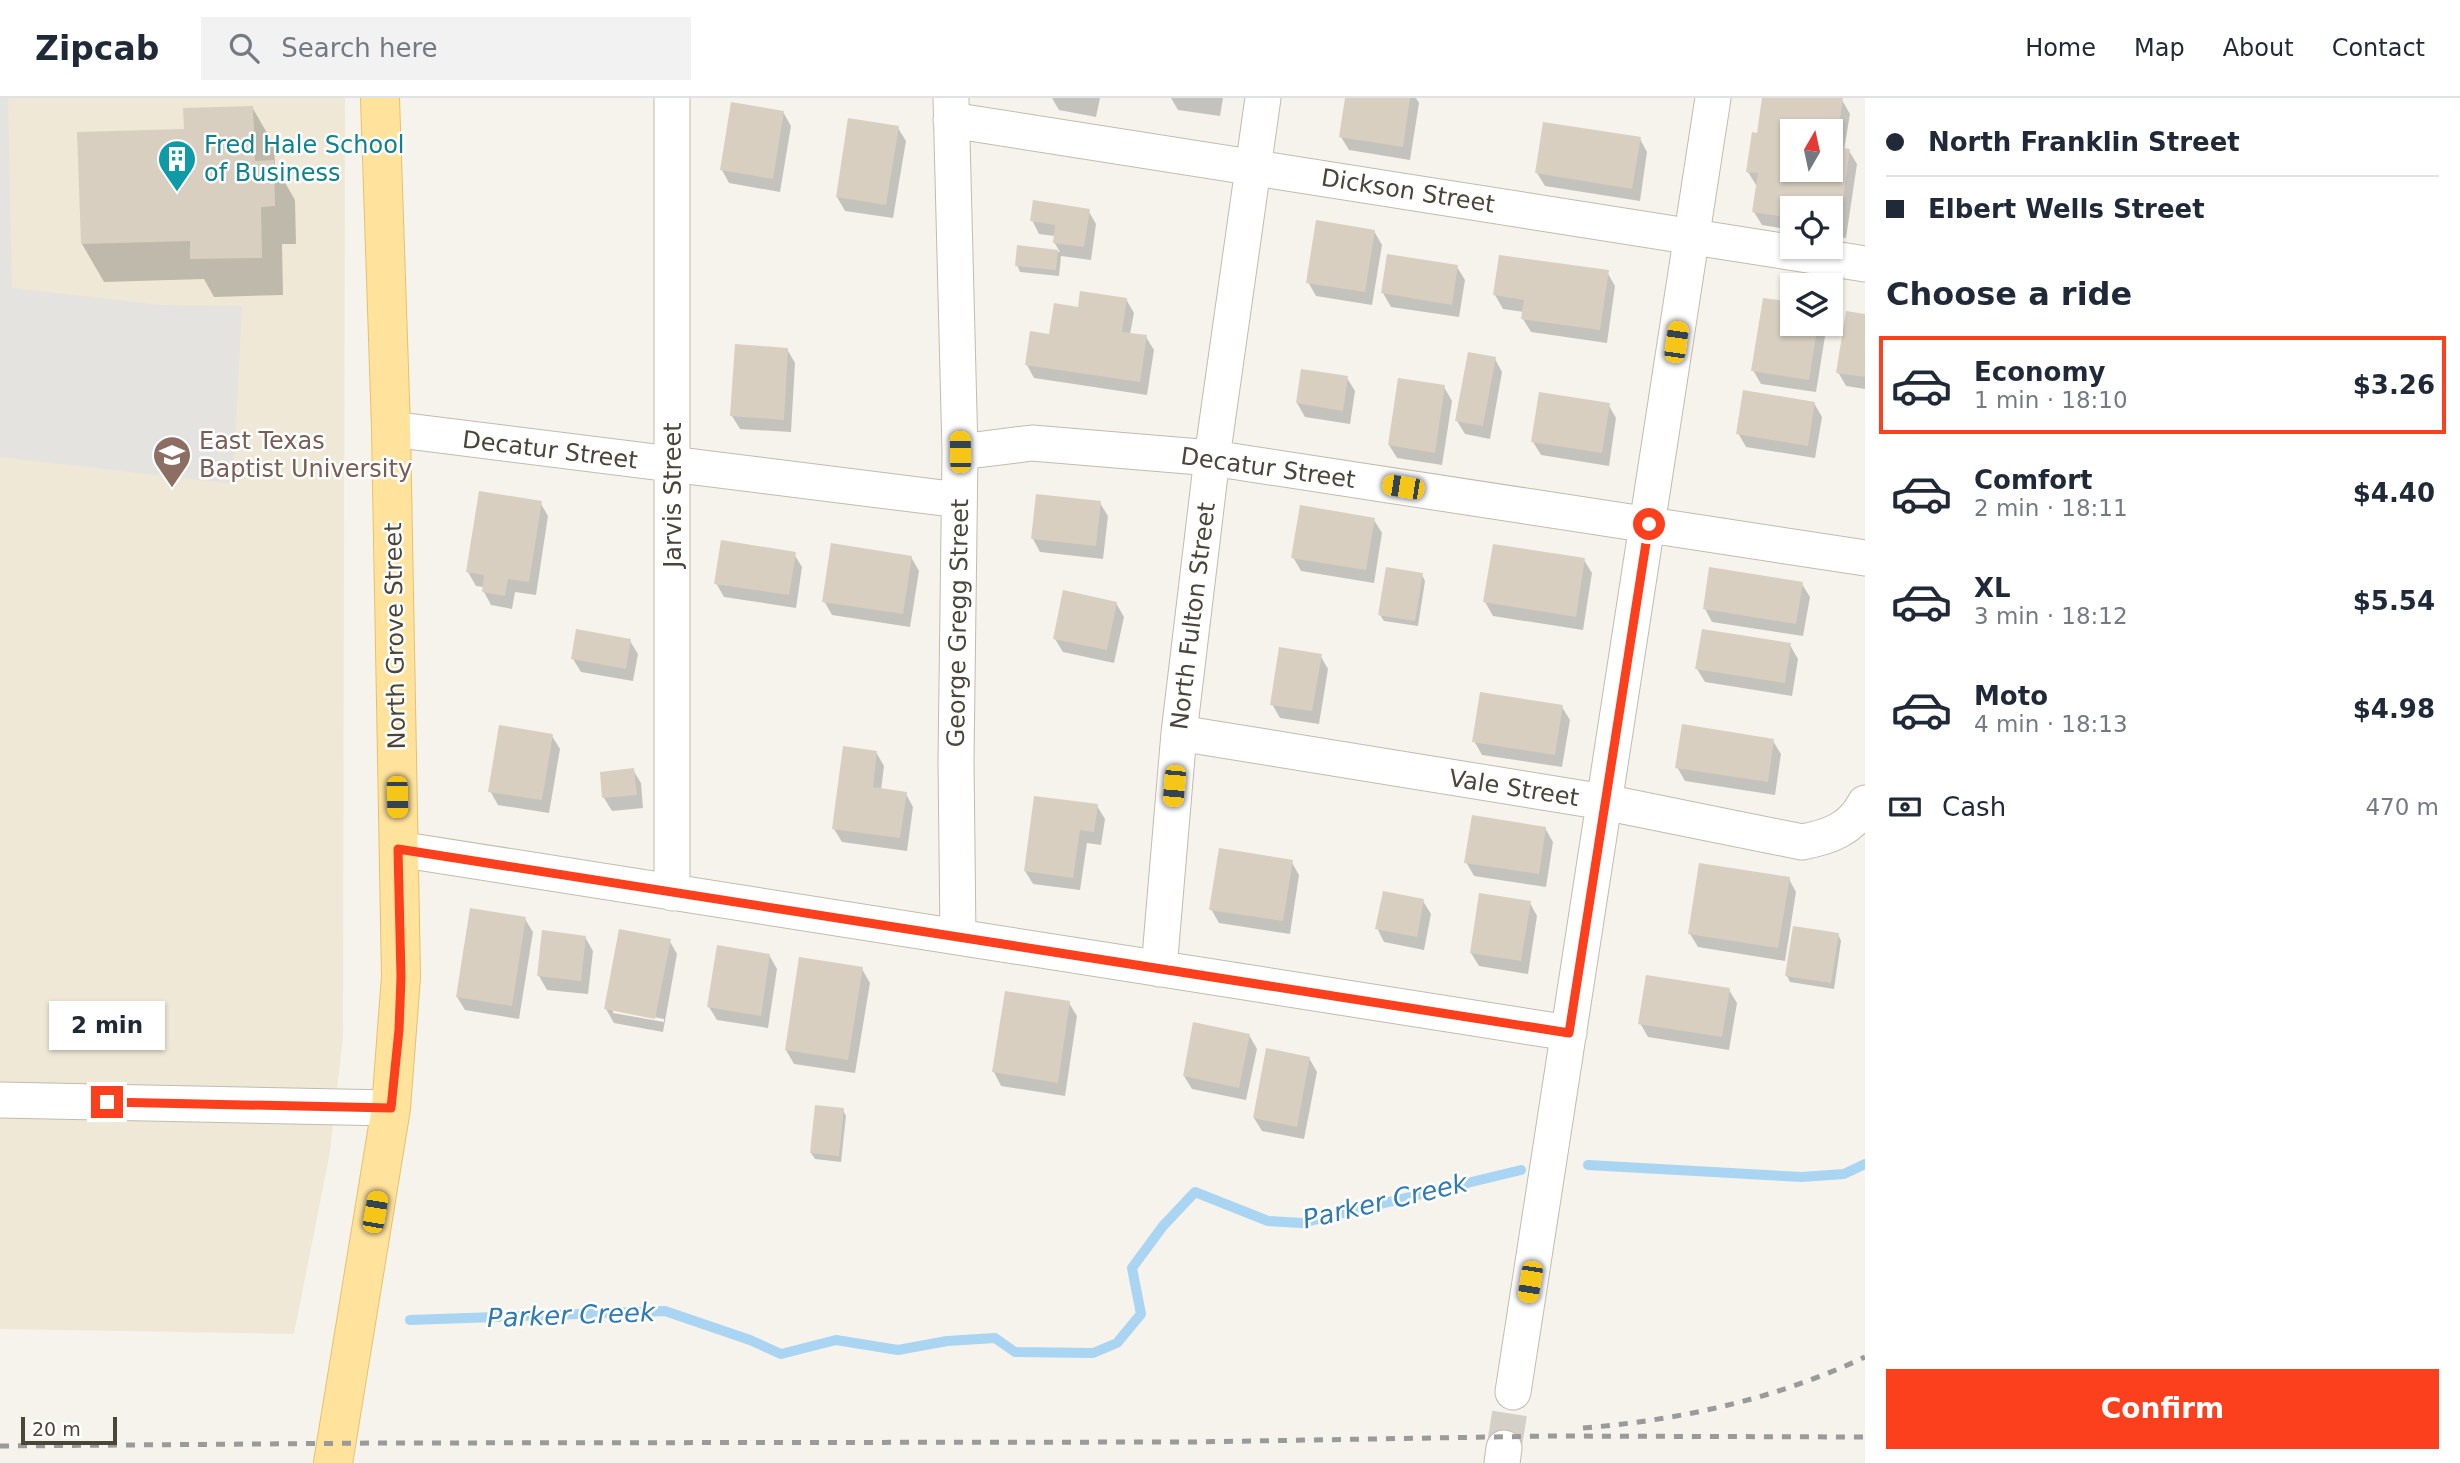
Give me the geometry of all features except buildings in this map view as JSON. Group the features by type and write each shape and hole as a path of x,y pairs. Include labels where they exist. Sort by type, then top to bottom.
{"main road":[{"name":"North Grove Street","path":"333,1463 391,1108 401,977 391,429 380,98"}],"street":[{"name":"Jarvis Street","path":"672,98 672,893"},
{"name":"North Fulton Street","path":"1159,969 1179,733 1212,458 1262,98"},
{"path":"1513,1392 1713,98"},
{"name":"Dickson Street","path":"951,109 1251,166 1865,264"},
{"name":"George Gregg Street","path":"951,109 960,452 956,761 958,937"},
{"name":"Decatur Street","path":"391,429 959,500"},
{"name":"Decatur Street","path":"960,452 1032,443 1212,458 1865,558"},
{"name":"Vale Street","path":"1179,733 1604,803 1802,842 1827,838 1855,815"},
{"path":"398,849 1569,1033"},
{"path":"0,1100 391,1108"}],"shaded area":[{"name":"East Texas Baptist University","path":"0,98 345,98 343,1037 330,1152 294,1334 0,1329"},
{"path":"0,98 8,98 12,288 162,305 242,306 233,484 0,457"}],"waterway":[{"name":"Parker Creek","path":"1588,1165 1801,1177 1844,1174 1865,1164"},
{"name":"Parker Creek","path":"410,1320 665,1311 750,1340 781,1354 836,1340 898,1350 947,1341 995,1338 1015,1352 1093,1353 1117,1343 1141,1314 1132,1268 1163,1226 1195,1192 1268,1221 1302,1223 1521,1170"}],"tunnel":[{"path":"1504,1448 1513,1392"}],"railway":[{"path":"1583,1428 1692,1413 1763,1396 1865,1357"},
{"path":"0,1446 1191,1442 1551,1436 1865,1437"}],"place":[{"name":"Fred Hale School of Business","path":"177,193"},
{"name":"East Texas Baptist University","path":"172,489"}],"route":[{"path":"107,1102 391,1108 401,977 398,849 1569,1033 1649,524"}]}
